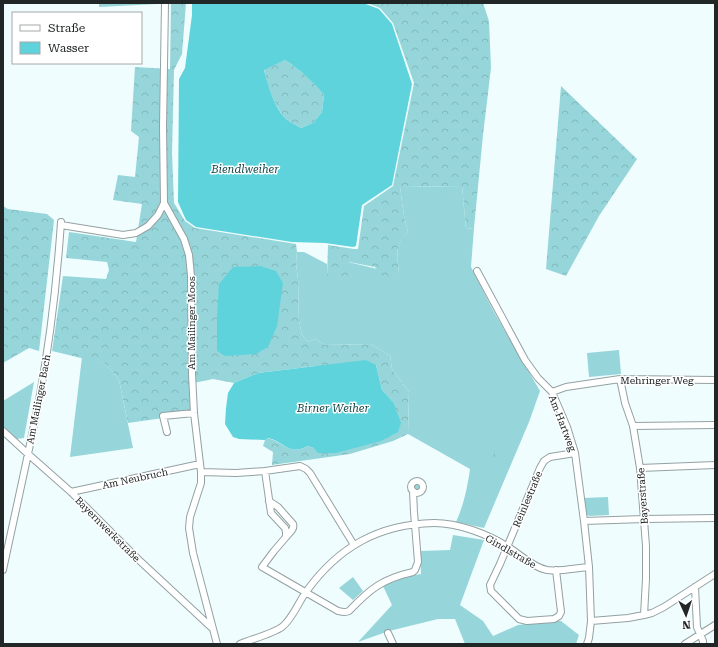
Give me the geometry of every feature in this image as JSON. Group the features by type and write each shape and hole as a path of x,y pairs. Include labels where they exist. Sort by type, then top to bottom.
{"street":[{"name":"Am Mailinger Moos","path":"165,3 163,127 164,204 184,239 189,255 191,276 191,359 194,412 202,472 199,491 192,508 189,528 193,553 216,644"},
{"name":"Am Mailinger Bach","path":"3,570 28,454 49,342 56,286 61,223 123,235 136,232 148,226 158,215 164,204"},
{"name":"Am Hartweg","path":"477,271 525,360 538,378 552,392 567,427 575,453 589,567 591,621 587,644"},
{"name":"Mehringer Weg","path":"552,392 566,387 620,379 715,380"},
{"name":"Bayerstraße","path":"620,379 632,426 640,468 646,546 644,615"},
{"path":"167,432 163,416 194,412"},
{"path":"632,426 715,425"},
{"name":"Bayernwerkstraße","path":"3,431 71,492 140,561 212,627"},
{"name":"Reinlestraße","path":"507,546 544,460 550,457 575,453"},
{"name":"Am Neubruch","path":"71,492 200,464"},
{"path":"640,468 715,465"},
{"path":"202,472 236,473 300,466 306,469 354,545"},
{"path":"265,471 271,513 285,528 286,537"},
{"path":"269,501 278,507 294,526 262,567 338,611 346,612 349,611 364,595 379,584 416,570 418,562 413,491"},
{"path":"584,521 715,518"},
{"name":"Gindlstraße","path":"240,644 282,627 320,574 338,557 354,545 368,537 382,532 415,524 436,523 455,525 489,536 507,546 536,566 547,570 589,567"},
{"path":"507,546 490,585 491,591 519,619 527,621 548,620 559,616 561,612 556,570"},
{"path":"591,621 644,615 664,607 715,574"},
{"path":"695,587 697,627 703,644"},
{"path":"685,644 715,625"},
{"path":"388,633 393,644"}],"green space":[{"path":"99,3 157,3 157,4 99,7"},
{"path":"171,3 186,3 182,54 174,70 172,153 174,203 185,221 195,228 296,244 299,321 302,335 308,342 315,339 326,345 371,344 390,356 392,369 409,392 408,434 393,441 350,454 272,465 273,452 263,446 267,438 296,450 308,446 314,448 393,402 382,390 376,365 316,366 258,373 234,383 213,379 189,384 191,414 128,423 119,380 106,364 52,351 63,276 106,279 109,270 107,262 66,258 69,232 136,242 142,204 113,200 118,175 135,177 139,137 131,131 135,67 170,69"},
{"path":"367,3 483,3 489,21 491,68 474,228 466,229 462,186 400,187 408,232 403,237 398,247 397,256 399,274 384,278 375,267 349,262 348,280 327,277 328,245 358,249 364,206 393,186 414,83 393,23 380,8"},
{"path":"285,60 297,68 315,84 324,95 322,112 313,123 301,128 285,118 281,113 267,82 264,69"},
{"path":"561,86 637,159 599,216 566,276 546,269"},
{"path":"462,186 466,229 474,228 471,267 494,312 540,391 529,422 484,528 456,522 465,496 470,469 408,434 409,392 392,369 390,356 371,344 326,345 315,339 308,342 302,335 299,321 296,263 297,252 304,252 327,264 327,277 348,262 399,274 397,256 398,246 408,232 400,187"},
{"path":"3,206 8,209 47,214 54,220 39,351 29,348 3,363"},
{"path":"619,350 621,374 589,377 587,353"},
{"path":"82,357 106,364 119,380 133,448 70,457"},
{"path":"34,382 24,438 17,439 3,426 3,401"},
{"path":"497,449 496,456 492,461 483,462 480,454"},
{"path":"415,482 419,482 421,483 421,491 415,492 412,489 412,485"},
{"path":"608,497 609,515 589,516 584,513 584,498"},
{"path":"453,535 484,540 460,605 483,621 493,636 518,625 561,621 579,635 576,644 465,644 455,619 438,619 389,631 358,642 392,605 383,586 408,576 421,574 420,551 450,550"},
{"path":"353,577 363,591 353,600 339,588"}],"water":[{"name":"Biendlweiher","path":"192,3 363,3 379,9 392,24 412,84 392,185 362,205 356,246 292,242 196,227 186,220 178,202 179,79 185,68 192,15","holes":["285,60 311,80 324,95 322,112 313,123 301,128 287,119 277,107 264,70"]},
{"path":"260,266 276,271 283,283 277,326 268,347 256,354 225,356 217,351 219,284 233,267"},
{"name":"Birner Weiher","path":"366,360 376,365 382,390 393,402 401,423 398,432 381,441 336,453 318,453 314,448 308,446 302,449 291,449 268,438 265,440 239,439 233,437 225,424 228,393 234,383 258,373"}]}
